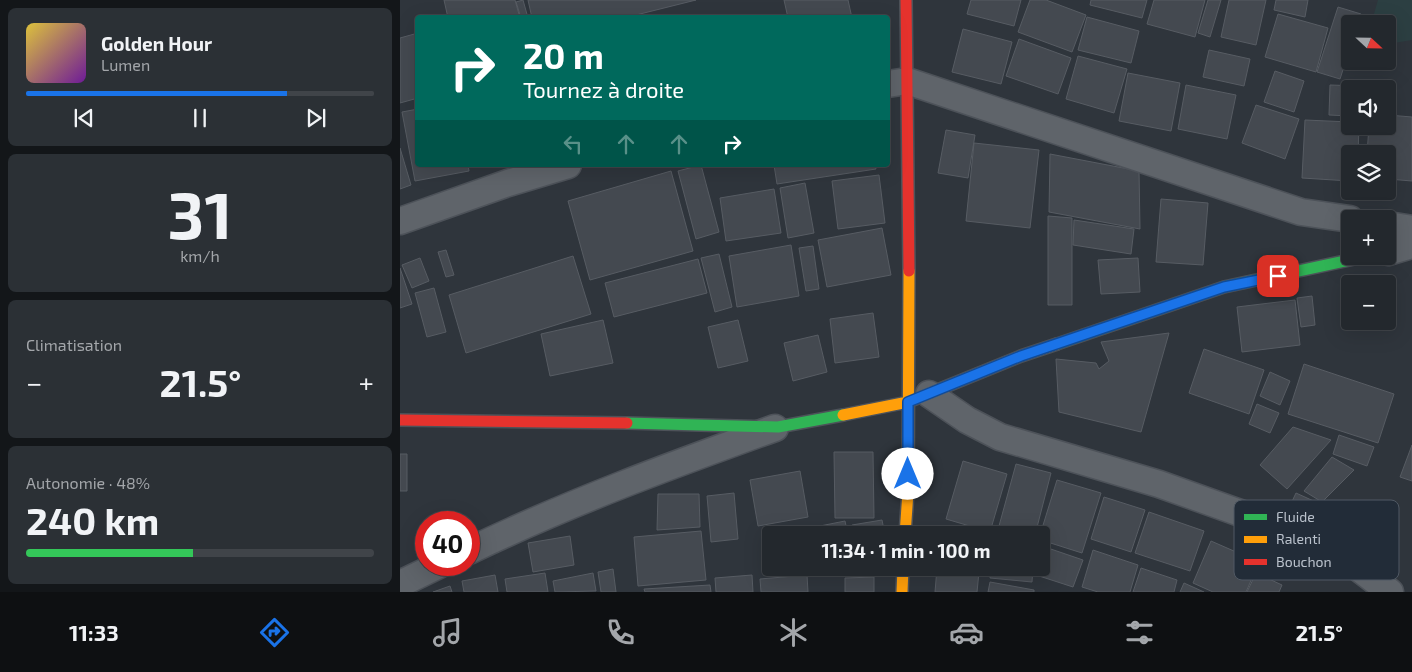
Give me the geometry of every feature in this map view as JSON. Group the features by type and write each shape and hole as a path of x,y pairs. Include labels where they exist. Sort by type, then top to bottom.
{"street":[{"path":"906,0 897,82 909,229 919,398 906,526"},
{"path":"897,82 1301,212 1341,218"},
{"path":"400,220 561,167"},
{"path":"1396,226 1412,229"},
{"path":"1396,250 1412,245"},
{"path":"480,545 647,474 778,427 919,398 1021,356 1224,287 1341,262"},
{"path":"919,398 1000,437 1159,484 1234,511"},
{"path":"400,420 606,422 778,427"},
{"path":"400,584 416,576"},
{"path":"902,592 903,576"},
{"path":"1374,580 1390,592"}],"shaded area":[{"path":"1378,0 1412,0 1412,40 1396,43 1396,15 1374,15"}],"building":[{"path":"444,0 515,0 519,15 447,15"},
{"path":"523,0 527,15 520,15 516,2"},
{"path":"528,0 696,0 636,15 531,15"},
{"path":"784,0 848,0 851,15 787,15"},
{"path":"971,0 1021,0 1014,26 967,14"},
{"path":"1030,0 1046,0 1086,15 1072,52 1018,32"},
{"path":"1091,0 1147,0 1142,18 1090,5"},
{"path":"1154,0 1205,0 1195,37 1147,24"},
{"path":"1208,0 1221,0 1210,37 1198,33"},
{"path":"1229,0 1266,0 1256,45 1221,37"},
{"path":"1276,0 1308,0 1305,17 1274,10"},
{"path":"1338,7 1361,14 1341,15 1341,70 1343,70 1340,79 1317,72"},
{"path":"1278,14 1328,28 1316,72 1265,57"},
{"path":"1087,17 1139,31 1131,63 1078,50"},
{"path":"963,29 1012,42 1001,84 952,72"},
{"path":"415,34 415,99 400,103 400,38"},
{"path":"1019,39 1071,58 1058,94 1006,76"},
{"path":"1209,50 1250,59 1244,86 1203,77"},
{"path":"1078,56 1127,69 1114,113 1066,99"},
{"path":"1275,71 1304,81 1294,112 1264,102"},
{"path":"1128,73 1180,83 1171,131 1119,121"},
{"path":"1186,85 1236,95 1227,139 1178,129"},
{"path":"1330,85 1341,85 1341,116 1329,115"},
{"path":"1256,105 1299,119 1285,159 1242,143"},
{"path":"415,110 415,167 468,167 469,171 415,181 402,112"},
{"path":"1396,116 1412,117 1412,181 1396,180 1396,145 1368,145 1368,135 1396,135"},
{"path":"1305,120 1341,122 1341,135 1359,135 1358,145 1341,145 1341,180 1302,178"},
{"path":"946,130 975,135 968,178 938,173"},
{"path":"974,143 1039,150 1030,228 966,221"},
{"path":"400,148 411,185 400,189"},
{"path":"1050,154 1139,171 1140,229 1049,212"},
{"path":"702,167 719,232 696,239 678,171"},
{"path":"774,167 876,167 876,169 777,184"},
{"path":"671,171 693,251 590,280 568,201"},
{"path":"879,175 885,223 838,229 832,181"},
{"path":"805,183 814,233 788,238 780,188"},
{"path":"774,189 781,233 726,241 720,198"},
{"path":"1161,199 1208,203 1203,265 1156,262"},
{"path":"1048,216 1072,218 1072,305 1048,305"},
{"path":"1074,220 1134,229 1131,254 1073,245"},
{"path":"882,228 891,275 827,287 818,240"},
{"path":"791,245 799,296 737,307 729,256"},
{"path":"813,246 819,289 806,291 799,248"},
{"path":"446,250 454,275 446,277 438,252"},
{"path":"719,254 732,307 715,312 701,258"},
{"path":"573,256 591,314 466,353 449,295"},
{"path":"420,258 429,281 412,288 402,265"},
{"path":"1138,258 1140,292 1101,294 1098,260"},
{"path":"698,259 707,293 614,317 605,283"},
{"path":"400,268 412,304 400,308"},
{"path":"434,288 446,332 427,337 415,293"},
{"path":"1312,296 1315,325 1301,327 1297,298"},
{"path":"1295,300 1300,345 1242,352 1237,307"},
{"path":"873,313 879,357 835,363 830,319"},
{"path":"603,320 613,363 550,376 541,334"},
{"path":"738,320 748,361 718,368 708,327"},
{"path":"1169,333 1141,432 1059,412 1056,359 1096,363 1099,369 1109,361 1101,342"},
{"path":"818,335 827,372 793,381 784,343"},
{"path":"1204,349 1264,370 1249,414 1189,393"},
{"path":"1304,364 1394,394 1378,443 1288,414"},
{"path":"1270,372 1290,381 1280,405 1260,396"},
{"path":"1257,404 1279,413 1270,433 1249,424"},
{"path":"1293,427 1331,440 1287,489 1260,465"},
{"path":"1339,435 1374,447 1367,466 1333,454"},
{"path":"1412,445 1412,481 1400,477"},
{"path":"834,452 873,452 874,518 835,518"},
{"path":"400,454 407,454 407,491 400,491"},
{"path":"1332,457 1354,470 1324,500 1319,500 1304,491"},
{"path":"963,461 1007,474 992,526 970,526 946,519"},
{"path":"1016,464 1051,473 1037,526 999,526"},
{"path":"800,471 808,517 758,526 750,480"},
{"path":"1057,480 1101,493 1082,553 1050,543 1050,526 1043,526"},
{"path":"734,493 738,539 711,542 707,496"},
{"path":"1296,493 1311,500 1293,500"},
{"path":"658,494 699,494 700,527 657,530"},
{"path":"1104,497 1145,510 1131,552 1091,539"},
{"path":"1149,512 1204,531 1190,571 1135,553"},
{"path":"882,520 883,526 852,526"},
{"path":"845,521 846,526 820,526"},
{"path":"701,531 706,580 638,586 634,537"},
{"path":"570,536 574,565 533,572 528,543"},
{"path":"1211,541 1234,551 1234,580 1251,580 1246,592 1213,592 1193,583"},
{"path":"1050,549 1083,560 1073,587 1039,576 1050,576"},
{"path":"1093,550 1138,565 1130,592 1098,592 1082,587"},
{"path":"1141,568 1177,580 1174,592 1133,592"},
{"path":"613,569 616,592 601,592 598,572"},
{"path":"545,573 548,592 507,592 505,579"},
{"path":"593,573 596,591 555,592 553,581"},
{"path":"495,575 498,592 464,592 462,581"},
{"path":"752,575 753,592 716,592 715,578"},
{"path":"807,576 808,592 761,592 760,579"},
{"path":"936,576 979,576 977,592 935,592"},
{"path":"990,576 1032,576 1032,582 990,578"},
{"path":"874,577 874,592 845,592 845,578"},
{"path":"1253,580 1271,580 1282,585 1279,592 1247,592"},
{"path":"990,582 1034,590 1034,592 988,592"},
{"path":"1184,583 1204,592 1180,592"},
{"path":"710,585 711,592 645,592 644,589"},
{"path":"450,586 452,592 433,592"}],"traffic: fast":[{"path":"1057,344 1224,287 1341,262"},
{"path":"627,423 778,427 843,415"}],"traffic: slow":[{"path":"906,526 908,492 909,271"},
{"path":"843,415 908,402 1021,356 1057,344"},
{"path":"902,592 903,576"}],"traffic: jam":[{"path":"906,0 909,271"},
{"path":"400,420 627,423"}],"route":[{"path":"908,474 908,402 1021,356 1224,287 1278,276"}]}
